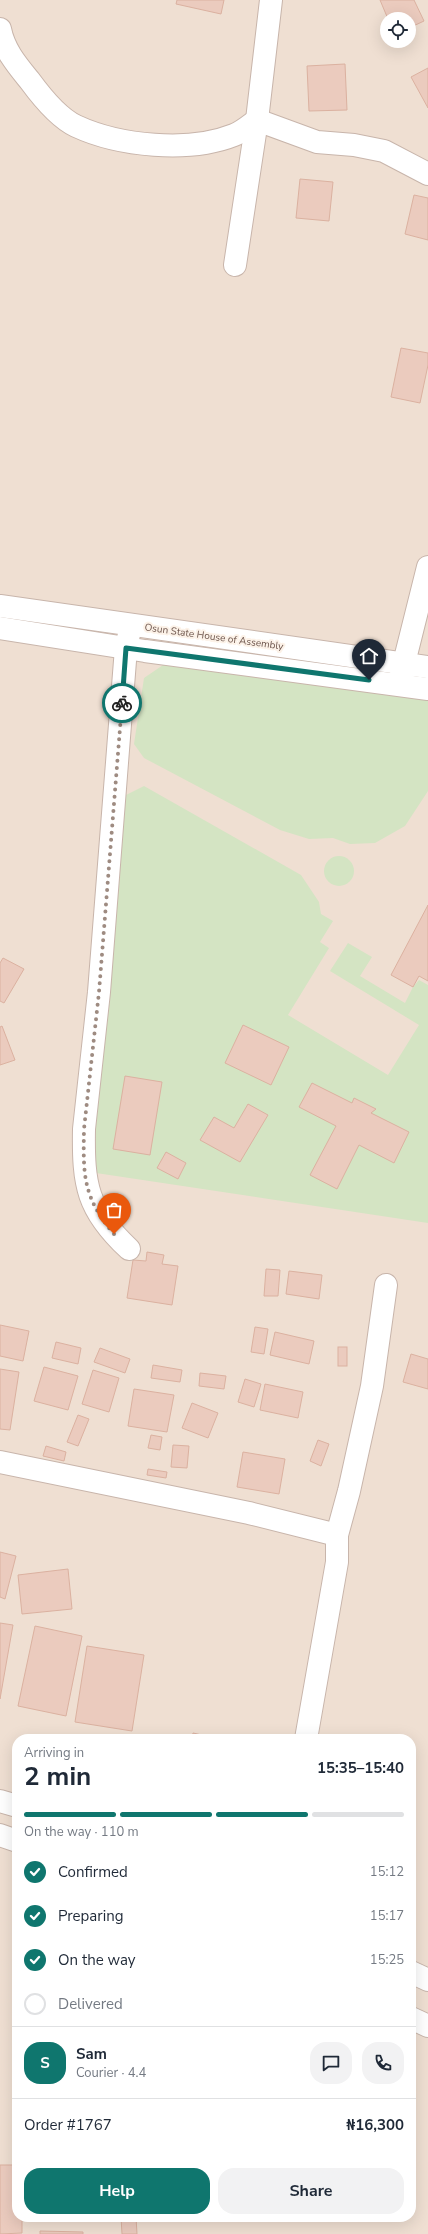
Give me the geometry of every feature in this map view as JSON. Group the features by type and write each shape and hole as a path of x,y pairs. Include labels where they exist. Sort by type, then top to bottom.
{"street":[{"path":"235,265 257,120 272,0"},
{"path":"0,29 11,58 46,101 75,125 118,141 170,145 202,143 235,135 257,120"},
{"path":"257,120 317,142 354,145 384,151 428,174"},
{"path":"402,674 428,567"},
{"name":"Osun State House of Assembly","path":"0,606 131,625 402,674 428,689"},
{"path":"129,1249 111,1231 92,1204 85,1176 84,1152 85,1122 99,992 126,648 131,625"},
{"name":"Osun State House of Assembly","path":"0,628 126,648 402,674 428,667"},
{"path":"307,1734 337,1562 337,1535 349,1490 372,1386 386,1285"},
{"path":"0,1462 249,1513 337,1535"},
{"path":"0,1801 12,1805"},
{"path":"0,1835 12,1839"},
{"path":"416,1974 428,1980"},
{"path":"416,2020 428,2026"}],"shaded area":[{"path":"0,0 428,0 428,2234 0,2234"}],"green space":[{"path":"163,665 428,699 428,791 405,826 375,843 350,844 333,838 309,839 280,830 144,758 134,744 144,678"},
{"path":"144,786 301,875 319,902 321,914 333,921 320,942 329,948 288,1015 388,1075 419,1025 330,971 348,943 372,957 360,976 405,1003 413,987 419,980 428,985 428,1223 96,1173 88,1143 124,796"},
{"path":"339,856 350,860 354,871 350,882 339,886 328,882 324,871 328,860"}],"building":[{"path":"177,0 224,0 221,14 176,4"},
{"path":"380,0 414,0 424,21 416,25 416,12 385,12"},
{"path":"345,64 347,110 309,111 307,66"},
{"path":"428,68 428,108 411,77"},
{"path":"300,179 333,182 329,221 296,218"},
{"path":"414,195 428,198 428,240 405,234"},
{"path":"401,348 428,353 428,365 420,403 391,397"},
{"path":"428,905 428,981 419,976 413,987 391,975"},
{"path":"3,958 24,969 4,1003 0,1001 0,963"},
{"path":"243,1025 289,1047 271,1085 225,1063"},
{"path":"2,1026 15,1060 0,1065 0,1027"},
{"path":"125,1076 162,1082 150,1155 113,1149"},
{"path":"312,1083 352,1103 354,1098 376,1109 371,1113 409,1132 394,1163 359,1145 337,1189 310,1175 336,1126 299,1107"},
{"path":"248,1104 268,1115 240,1162 200,1140 214,1117 234,1128"},
{"path":"166,1152 186,1163 178,1179 157,1168"},
{"path":"147,1252 164,1255 162,1264 178,1266 172,1305 127,1298 133,1260 146,1261"},
{"path":"266,1269 280,1270 278,1296 264,1296"},
{"path":"289,1271 322,1275 319,1299 286,1294"},
{"path":"0,1325 29,1331 23,1361 0,1356"},
{"path":"255,1327 268,1329 264,1354 251,1352"},
{"path":"275,1332 314,1341 309,1364 270,1355"},
{"path":"56,1342 81,1348 78,1364 52,1358"},
{"path":"338,1347 347,1347 347,1366 338,1366"},
{"path":"100,1348 130,1359 125,1373 94,1362"},
{"path":"411,1354 428,1359 428,1389 403,1382"},
{"path":"153,1365 182,1370 180,1382 151,1378"},
{"path":"44,1367 78,1376 68,1410 34,1401"},
{"path":"0,1369 19,1372 10,1430 0,1429"},
{"path":"93,1370 119,1378 109,1412 82,1404"},
{"path":"200,1373 226,1376 224,1389 199,1386"},
{"path":"245,1379 261,1384 254,1407 238,1402"},
{"path":"265,1384 303,1392 298,1418 260,1410"},
{"path":"134,1389 174,1395 167,1432 128,1426"},
{"path":"192,1403 218,1413 208,1438 182,1428"},
{"path":"78,1415 89,1419 78,1446 67,1442"},
{"path":"151,1435 162,1437 160,1450 148,1448"},
{"path":"318,1440 329,1444 321,1466 310,1461"},
{"path":"173,1445 189,1446 187,1468 171,1467"},
{"path":"46,1446 66,1452 64,1461 43,1456"},
{"path":"243,1452 285,1459 279,1494 237,1487"},
{"path":"148,1469 167,1472 166,1478 147,1475"},
{"path":"0,1552 16,1556 5,1599 0,1597"},
{"path":"68,1569 72,1609 22,1614 18,1575"},
{"path":"0,1623 13,1625 0,1699"},
{"path":"35,1626 82,1636 66,1716 18,1706"},
{"path":"87,1646 144,1655 132,1731 75,1722"},
{"path":"0,2165 12,2165 12,2222 22,2222 22,2233 0,2234"},
{"path":"121,2222 136,2222 137,2234 122,2234"},
{"path":"40,2231 83,2232 83,2234 40,2234"}],"way so far":[{"path":"114,1234 97,1213 92,1204 84,1169 84,1129 99,992 122,703"}],"route":[{"path":"122,703 126,648 369,680"}]}
